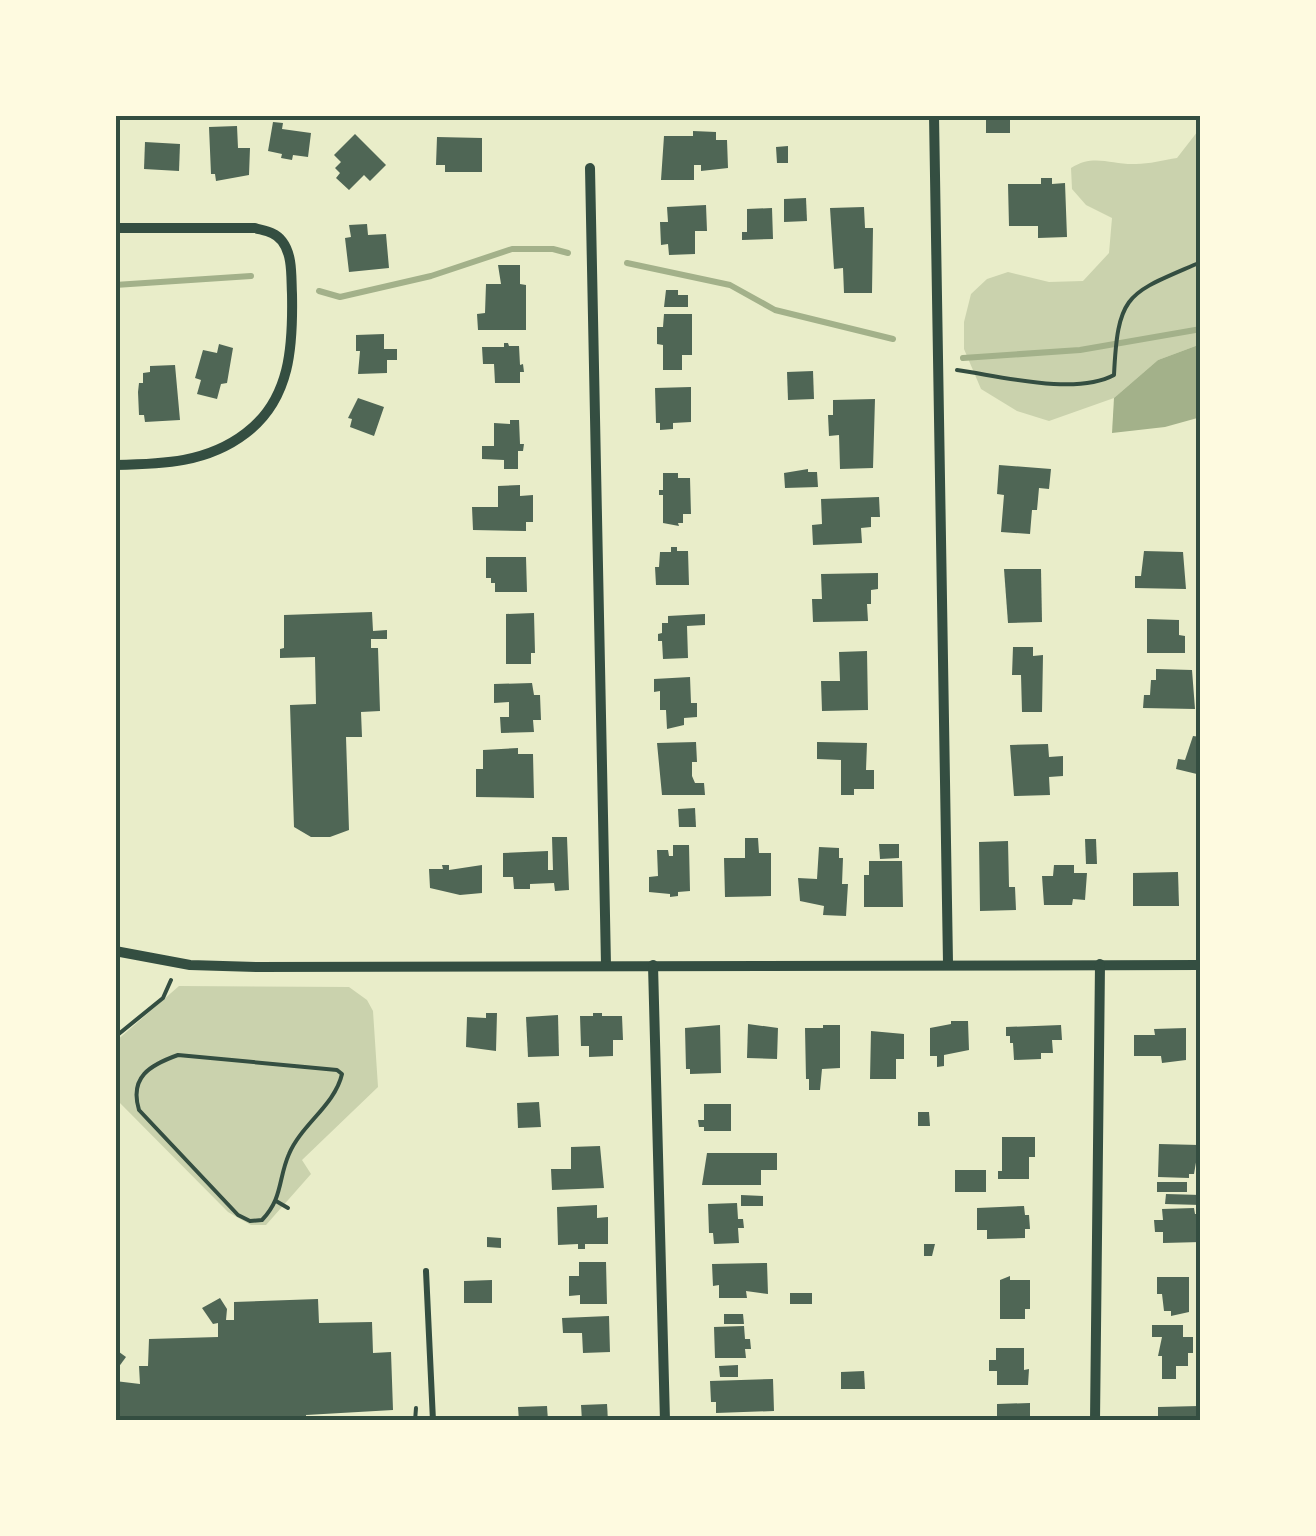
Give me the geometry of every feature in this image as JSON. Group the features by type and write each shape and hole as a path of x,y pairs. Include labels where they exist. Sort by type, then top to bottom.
{"street":[{"path":"934,115 948,963"},
{"path":"590,168 606,966"},
{"path":"115,228 255,228 271,232 282,241 288,256 293,343 277,396 249,432 213,454 192,460 115,465"},
{"path":"115,951 175,963 237,967 1201,965"},
{"path":"1095,1421 1100,964"},
{"path":"654,965 665,1421"}],"lane":[{"path":"426,1272 433,1421"}],"path":[{"path":"957,370 1076,385 1099,384 1114,375 1116,332 1129,298 1153,282 1201,262"},
{"path":"115,1037 163,998 171,980"},
{"path":"178,1055 337,1070 342,1074 336,1090 290,1150 276,1201 262,1220 250,1221 238,1214 139,1110 134,1094 141,1076 159,1061 178,1055"},
{"path":"219,1208 225,1201"},
{"path":"276,1201 288,1208"},
{"path":"415,1421 416,1408"}],"shaded area":[{"path":"1201,127 1201,344 1158,360 1114,398 1049,421 1017,411 981,389 964,349 964,322 971,294 987,279 1008,272 1049,282 1083,281 1109,253 1112,218 1086,205 1072,189 1071,168 1095,160 1136,164 1177,158"},
{"path":"1201,344 1201,417 1165,427 1112,433 1114,398 1158,360"},
{"path":"179,986 349,987 367,1000 373,1011 378,1087 302,1160 311,1174 266,1225 251,1225 228,1212 115,1098 115,1042"}],"building":[{"path":"986,115 1025,115 1025,120 1010,119 1010,133 986,133"},
{"path":"273,122 283,123 282,129 311,133 308,157 293,155 292,160 268,151"},
{"path":"237,126 238,148 250,148 249,175 216,181 215,174 211,174 209,127"},
{"path":"693,131 716,132 716,140 727,140 728,168 701,171 701,165 694,165 694,180 661,180 664,136 693,136"},
{"path":"355,134 386,165 370,181 364,175 349,190 336,178 340,173 335,168 341,162 334,155"},
{"path":"437,137 482,138 482,172 445,172 445,165 436,165"},
{"path":"145,142 180,144 179,171 144,169"},
{"path":"788,146 788,163 777,163 776,147"},
{"path":"1041,178 1052,178 1052,184 1065,183 1067,237 1038,238 1038,226 1009,226 1008,184 1041,184"},
{"path":"806,198 807,221 784,222 784,199"},
{"path":"706,205 707,231 695,231 695,254 669,255 668,244 661,245 660,222 668,222 667,207"},
{"path":"864,207 865,228 873,228 872,293 844,293 843,268 834,269 830,208"},
{"path":"772,208 773,239 742,240 742,232 747,232 747,209"},
{"path":"367,224 368,235 386,234 389,268 349,272 345,238 351,237 349,225"},
{"path":"498,265 520,265 520,284 526,285 526,330 478,330 477,314 485,313 486,284 501,284"},
{"path":"666,290 688,295 688,307 664,307"},
{"path":"664,314 692,314 692,355 682,355 682,370 663,370 663,345 657,344 657,327 663,327"},
{"path":"384,334 384,349 397,349 397,360 387,360 387,373 358,374 360,351 356,351 356,335"},
{"path":"504,343 519,346 524,372 520,372 520,383 495,383 494,364 483,364 482,347 504,347"},
{"path":"219,344 233,348 227,383 221,384 217,399 197,394 201,380 195,378 203,350 217,353"},
{"path":"175,365 180,420 145,422 144,415 139,415 138,392 143,373 150,372 150,366"},
{"path":"813,371 814,399 788,400 787,372"},
{"path":"691,387 691,422 673,423 673,429 660,430 660,423 656,423 655,388"},
{"path":"358,398 384,407 374,436 350,427 352,419 348,418"},
{"path":"875,399 873,468 840,469 839,435 829,436 828,415 833,415 833,400"},
{"path":"510,420 519,420 520,444 524,444 523,451 518,451 518,469 504,469 504,460 482,459 482,446 494,446 494,423 510,424"},
{"path":"999,465 1051,469 1049,489 1039,488 1030,534 1001,532 1004,495 997,494"},
{"path":"808,469 817,472 818,487 785,488 784,473"},
{"path":"663,473 690,478 691,514 683,514 679,526 663,523 663,495 659,495 659,490 663,490"},
{"path":"520,485 520,496 533,495 533,522 526,522 526,531 473,530 472,507 498,507 498,486"},
{"path":"879,497 880,517 871,517 871,527 861,528 862,543 813,545 812,525 822,524 821,499"},
{"path":"671,547 688,551 689,585 656,585 655,567 659,567 660,552 671,552"},
{"path":"1144,551 1183,552 1186,589 1135,588"},
{"path":"486,557 526,557 527,592 495,592 495,583 486,578"},
{"path":"1004,569 1041,569 1042,622 1008,623"},
{"path":"878,573 878,589 871,590 871,604 867,604 868,621 813,622 812,599 822,599 821,574"},
{"path":"372,612 373,631 387,630 387,639 371,639 371,648 378,648 380,711 361,712 362,737 346,737 349,830 330,837 311,837 294,827 290,705 316,704 315,657 280,658 280,649 284,648 284,615"},
{"path":"534,613 535,653 531,653 531,664 506,664 506,614"},
{"path":"705,614 705,625 687,626 688,658 663,659 658,634 662,633 662,623 668,623 668,616"},
{"path":"1147,619 1179,620 1179,635 1185,636 1185,653 1147,653"},
{"path":"1013,647 1033,647 1033,656 1043,655 1042,712 1022,712 1021,675 1012,675"},
{"path":"867,651 868,710 822,711 821,681 840,681 839,652"},
{"path":"1156,669 1192,670 1195,709 1143,708 1144,695 1150,695 1151,680 1156,680"},
{"path":"690,677 691,703 697,703 697,717 684,718 684,725 667,729 666,710 660,710 660,691 654,692 654,679"},
{"path":"532,683 534,695 540,695 541,720 533,720 534,732 501,733 500,717 509,717 509,702 494,703 494,684"},
{"path":"1193,736 1201,737 1201,775 1176,769 1178,759 1185,760"},
{"path":"696,742 697,762 692,762 692,776 695,783 704,783 705,795 662,795 657,743"},
{"path":"817,742 867,743 866,770 874,770 874,789 854,789 854,795 841,795 841,760 817,759"},
{"path":"1048,744 1049,757 1063,756 1063,776 1049,777 1050,795 1014,796 1010,745"},
{"path":"518,748 518,754 533,754 534,798 476,797 476,769 483,769 483,750"},
{"path":"695,808 696,827 679,827 678,809"},
{"path":"552,837 567,837 569,890 555,891 554,883 514,889 513,877 503,877 503,853 548,851 548,870 553,870"},
{"path":"745,838 758,838 759,853 771,853 771,896 725,897 724,858 745,858"},
{"path":"1085,839 1096,839 1097,864 1086,864"},
{"path":"1008,841 1009,887 1015,887 1016,910 980,911 979,842"},
{"path":"879,844 899,844 899,858 880,859"},
{"path":"673,845 689,845 690,891 670,897 649,892 649,877 658,876 657,850 668,850 669,856 673,856"},
{"path":"819,847 839,848 839,858 843,858 842,884 848,884 846,916 823,915 824,906 800,901 798,878 817,879"},
{"path":"869,861 902,861 903,907 864,907 864,875 869,875"},
{"path":"442,865 449,865 449,870 482,865 482,893 460,895 430,888 429,869 443,869"},
{"path":"1054,865 1074,865 1074,873 1087,873 1085,900 1073,899 1072,905 1044,905 1042,876 1053,876"},
{"path":"1178,872 1179,906 1133,906 1133,873"},
{"path":"486,1013 497,1013 496,1051 466,1047 467,1017 486,1018"},
{"path":"558,1015 559,1056 528,1057 526,1017"},
{"path":"580,1016 622,1016 623,1040 613,1040 613,1056 589,1057 589,1046 581,1046"},
{"path":"951,1021 968,1021 969,1050 944,1055 944,1066 937,1067 937,1056 930,1056 930,1028"},
{"path":"748,1024 778,1028 777,1059 747,1058"},
{"path":"720,1025 721,1073 690,1074 690,1069 686,1069 685,1028"},
{"path":"840,1025 840,1068 822,1069 820,1090 809,1090 805,1028"},
{"path":"1061,1025 1062,1040 1052,1040 1053,1053 1041,1053 1041,1059 1014,1060 1013,1043 1006,1036 1006,1027"},
{"path":"1186,1028 1186,1060 1162,1063 1161,1056 1134,1056 1134,1035 1155,1035 1154,1029"},
{"path":"871,1031 904,1034 904,1059 896,1059 896,1079 870,1079"},
{"path":"539,1102 541,1127 518,1128 517,1103"},
{"path":"704,1104 731,1104 731,1131 704,1131 704,1127 699,1127 698,1120 704,1120"},
{"path":"918,1112 929,1112 930,1126 918,1126"},
{"path":"1002,1137 1035,1137 1035,1157 1029,1157 1029,1179 998,1179 998,1171 1002,1171"},
{"path":"1159,1144 1199,1145 1194,1174 1189,1174 1189,1178 1158,1177"},
{"path":"600,1146 604,1188 552,1190 551,1169 571,1169 571,1147"},
{"path":"707,1153 777,1153 777,1170 761,1170 761,1185 702,1185"},
{"path":"955,1170 986,1170 986,1192 955,1192"},
{"path":"1157,1182 1187,1182 1187,1192 1157,1192"},
{"path":"1166,1194 1201,1195 1201,1205 1165,1204"},
{"path":"741,1195 763,1196 763,1206 741,1206"},
{"path":"737,1203 738,1219 743,1219 744,1228 738,1228 739,1243 714,1244 713,1233 709,1233 708,1204"},
{"path":"597,1205 597,1218 608,1217 608,1244 585,1244 585,1249 578,1249 578,1244 558,1245 557,1207"},
{"path":"1024,1206 1030,1229 1025,1229 1025,1238 987,1239 987,1230 977,1230 977,1208"},
{"path":"1194,1208 1195,1214 1201,1214 1201,1242 1163,1243 1163,1232 1155,1232 1154,1220 1163,1220 1162,1209"},
{"path":"487,1237 501,1238 501,1248 487,1247"},
{"path":"924,1244 935,1244 932,1256 924,1256"},
{"path":"579,1262 606,1262 607,1304 580,1304 580,1295 569,1296 569,1276 579,1276"},
{"path":"767,1263 768,1294 746,1291 747,1298 719,1298 719,1285 713,1286 712,1264"},
{"path":"1010,1276 1010,1280 1030,1280 1030,1309 1025,1309 1025,1319 1000,1319 1000,1280"},
{"path":"1157,1277 1189,1277 1189,1312 1171,1316 1171,1311 1164,1311 1162,1294 1157,1294"},
{"path":"492,1280 492,1303 464,1303 464,1281"},
{"path":"790,1293 812,1293 812,1304 790,1304"},
{"path":"220,1298 227,1309 226,1320 234,1320 234,1302 318,1299 319,1323 372,1322 373,1353 391,1352 393,1410 306,1415 306,1421 115,1419 115,1381 140,1384 139,1366 148,1366 149,1339 218,1337 218,1323 213,1324 202,1308"},
{"path":"724,1314 743,1314 744,1324 724,1324"},
{"path":"609,1316 610,1352 583,1353 582,1333 563,1333 562,1318"},
{"path":"1152,1325 1183,1325 1183,1337 1193,1337 1188,1366 1176,1366 1176,1379 1162,1379 1162,1356 1158,1356 1162,1337 1152,1337"},
{"path":"744,1326 751,1349 745,1349 746,1358 715,1358 714,1327"},
{"path":"996,1348 1024,1348 1028,1385 997,1385 997,1371 989,1371 989,1360 996,1360"},
{"path":"115,1349 126,1357 115,1372"},
{"path":"738,1365 738,1377 720,1377 719,1366"},
{"path":"864,1371 865,1389 841,1389 841,1372"},
{"path":"773,1379 774,1411 716,1413 710,1381"},
{"path":"1030,1403 1030,1421 997,1421 997,1404"},
{"path":"607,1404 608,1421 582,1421 581,1405"},
{"path":"547,1406 548,1421 519,1421 518,1407"},
{"path":"1199,1406 1199,1421 1158,1421 1158,1407"}],"waterway":[{"path":"319,291 340,297 431,276 512,249 568,253"},
{"path":"627,263 730,285 775,310 893,339"},
{"path":"115,285 251,276"},
{"path":"963,358 1080,350 1201,329"}]}
